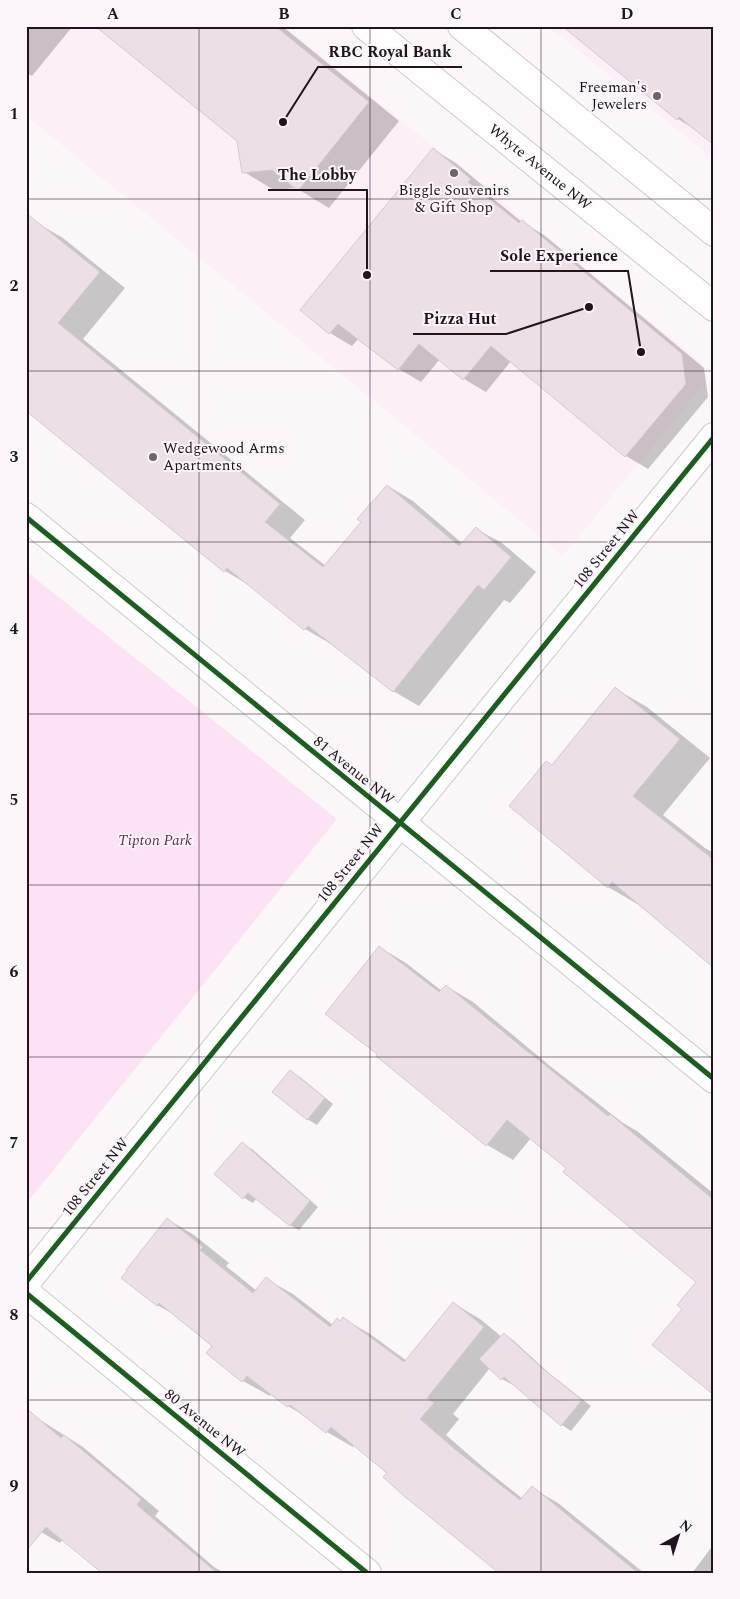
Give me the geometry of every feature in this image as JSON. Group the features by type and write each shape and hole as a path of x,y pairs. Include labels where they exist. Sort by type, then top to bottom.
{"street":[{"name":"Whyte Avenue NW","path":"366,26 714,307"},
{"path":"462,26 714,232"},
{"name":"108 Street NW","path":"26,1282 714,437"},
{"name":"81 Avenue NW","path":"26,517 714,1079"},
{"name":"80 Avenue NW","path":"26,1293 367,1573"}],"shaded area":[{"path":"26,26 284,26 702,363 707,381 563,556 26,116"},
{"path":"548,26 714,26 714,160"}],"green space":[{"name":"Tipton Park","path":"26,571 337,819 26,1204"}],"building":[{"path":"95,26 275,26 369,102 298,191 272,170 242,173 237,141"},
{"path":"562,26 714,26 714,145 679,117 677,120"},
{"path":"433,148 471,179 468,182 519,223 522,220 682,354 686,384 625,457 491,346 463,380 419,344 398,370 338,324 329,334 300,310"},
{"path":"26,213 100,272 58,323 280,504 265,522 323,567 361,522 357,519 387,485 459,546 476,527 511,557 484,590 478,585 393,692 308,626 304,630 227,568 224,572 26,411"},
{"path":"615,687 680,739 633,796 714,860 714,968 612,882 608,888 509,806 546,761 552,765"},
{"path":"379,946 439,992 446,985 608,1116 610,1114 714,1200 714,1395 652,1345 682,1309 677,1305 696,1282 563,1172 566,1168 507,1120 486,1146 376,1056 377,1054 325,1014"},
{"path":"290,1070 325,1098 307,1120 272,1092"},
{"path":"242,1142 310,1201 290,1226 248,1193 243,1199 214,1174"},
{"path":"167,1218 203,1247 200,1250 253,1293 266,1277 330,1327 337,1318 340,1321 343,1317 404,1362 453,1302 484,1327 427,1398 434,1403 420,1419 457,1451 520,1500 532,1486 638,1573 499,1573 404,1496 383,1477 387,1473 331,1427 326,1433 290,1405 287,1407 247,1376 242,1382 206,1353 212,1346 159,1303 157,1306 121,1278"},
{"path":"504,1333 541,1367 582,1400 561,1426 504,1377 501,1380 479,1359"},
{"path":"26,1408 61,1438 64,1435 141,1499 137,1505 217,1573 102,1573 46,1527 26,1551"}],"cycle path":[{"path":"26,1282 714,437"},
{"path":"26,517 714,1079"},
{"path":"26,1293 367,1573"}],"place":[{"name":"Freeman's Jewelers","path":"657,96"},
{"name":"RBC Royal Bank","path":"283,122"},
{"name":"Biggle Souvenirs & Gift Shop","path":"454,173"},
{"name":"The Lobby","path":"367,275"},
{"name":"Pizza Hut","path":"589,307"},
{"name":"Sole Experience","path":"641,352"},
{"name":"Wedgewood Arms Apartments","path":"153,457"}]}
